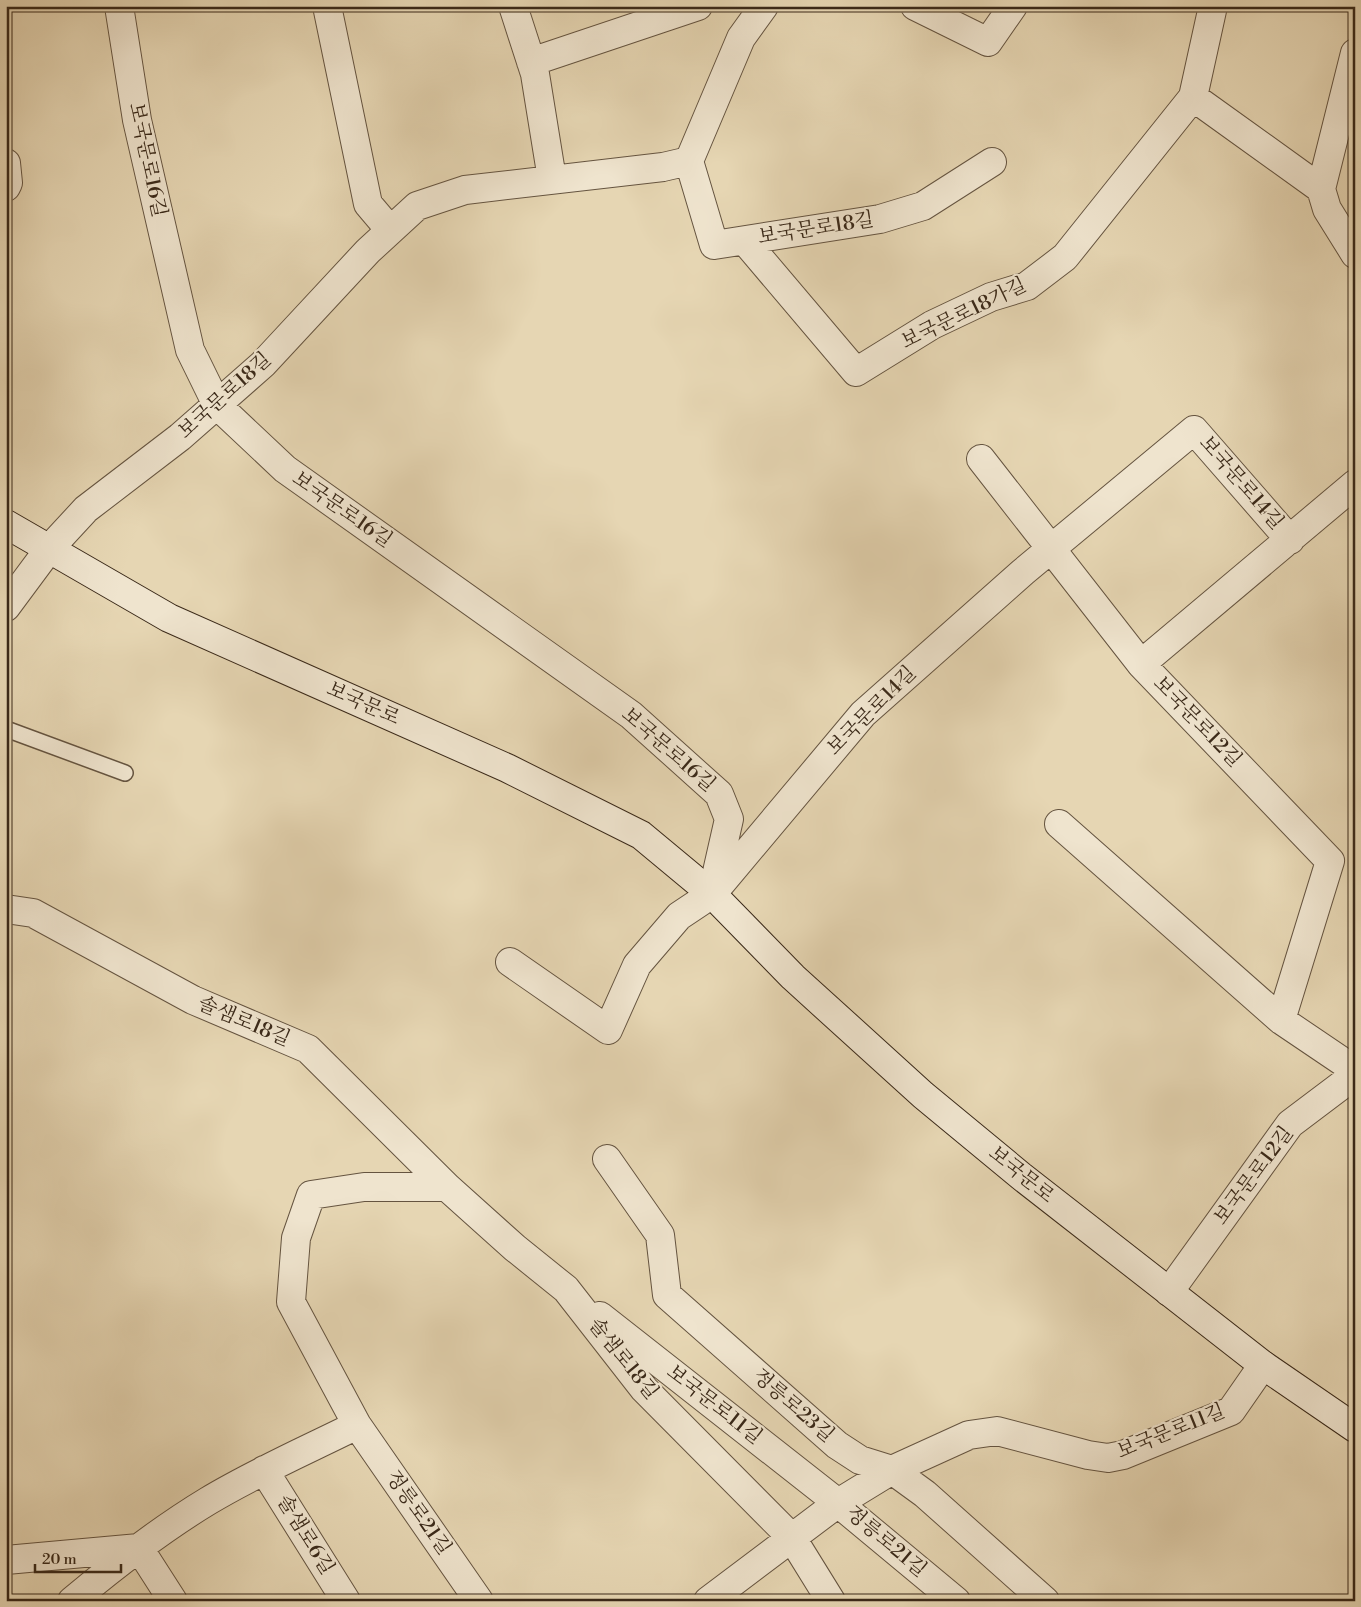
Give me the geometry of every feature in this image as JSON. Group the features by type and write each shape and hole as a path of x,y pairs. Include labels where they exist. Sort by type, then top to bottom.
{"street":[{"name":"보국문로16길","path":"118,6 137,120 190,350 217,405 285,469 631,715 719,794 729,819 712,894"},
{"path":"327,6 368,204 390,230"},
{"path":"513,6 535,74 552,180"},
{"path":"531,62 698,6"},
{"path":"741,6 745,33"},
{"path":"690,161 745,33 764,6"},
{"path":"915,6 988,42 1014,6"},
{"name":"보국문로18가길","path":"745,241 856,372 932,325 991,297 1027,286 1064,257 1193,97 1213,6"},
{"path":"1355,53 1321,189 1327,209 1355,254"},
{"path":"1193,97 1321,189"},
{"name":"보국문로18길","path":"6,607 49,549 86,509 180,437 263,364 390,230 416,206 465,190 663,167 690,161 714,245 880,219 923,206 992,162"},
{"path":"6,163 8,183 6,187"},
{"name":"보국문로14길","path":"712,894 863,714 1052,548 1194,430 1290,540"},
{"path":"980,459 1142,664"},
{"name":"보국문로12길","path":"1281,1020 1330,861 1142,664 1355,484"},
{"name":"보국문로","path":"6,524 169,618 507,768 642,835 712,894 792,976 923,1095 1263,1365 1355,1428"},
{"path":"1059,824 1281,1020 1355,1070"},
{"path":"510,962 608,1030 637,965 680,916 712,894"},
{"name":"솔샘로18길","path":"6,910 33,913 193,1000 308,1049 447,1187 515,1248 566,1289 644,1389 792,1538 831,1601"},
{"name":"보국문로12길","path":"1169,1292 1290,1124 1355,1075"},
{"name":"정릉로23길","path":"606,1159 660,1235 666,1295 837,1445 860,1460 892,1470 924,1494 1045,1601"},
{"path":"72,1601 139,1548 207,1502 264,1470 358,1425 291,1302 296,1238 311,1195 364,1187 447,1187"},
{"name":"보국문로11길","path":"566,1289 838,1503"},
{"name":"보국문로11길","path":"708,1601 838,1503 892,1470 969,1435 997,1431 1088,1456 1108,1458 1122,1455 1231,1411 1263,1365"},
{"name":"정릉로21길","path":"358,1425 479,1601"},
{"name":"솔샘로6길","path":"264,1470 346,1601"},
{"name":"정릉로21길","path":"838,1503 956,1601"},
{"path":"6,1560 139,1548"},
{"path":"139,1548 173,1601"}],"lane":[{"path":"6,728 125,773"}]}
